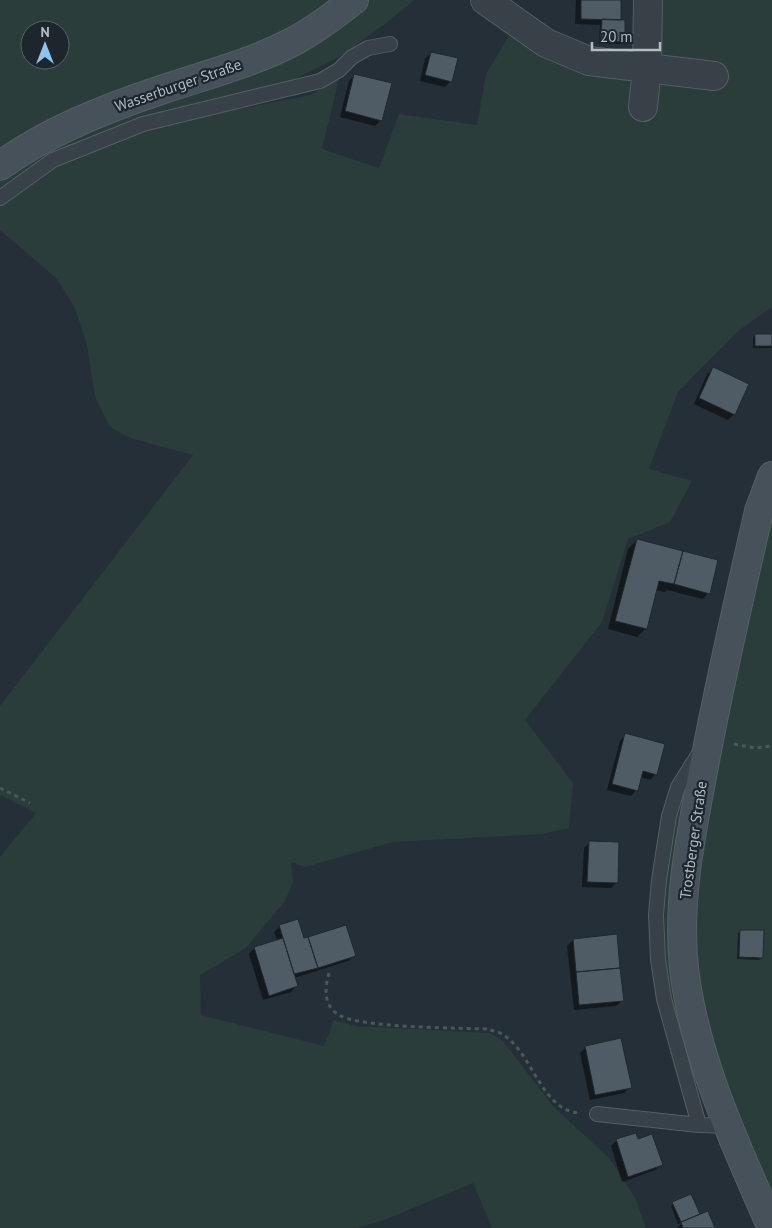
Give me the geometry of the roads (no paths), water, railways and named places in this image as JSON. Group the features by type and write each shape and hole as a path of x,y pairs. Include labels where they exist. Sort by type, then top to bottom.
{"main road":[{"name":"Wasserburger Straße","path":"0,166 13,156 55,133 108,110 158,91 208,76 298,39 331,18 354,0"},
{"name":"Trostberger Straße","path":"772,476 759,511 709,739 686,868 683,941 686,976 698,1035 709,1076 743,1163 772,1228"}],"street":[{"path":"485,0 546,43 589,62 714,76"},
{"path":"643,107 647,68 648,0"}],"lane":[{"path":"0,198 53,160 99,140 142,124 320,81 339,70 352,57 368,48 390,44"},
{"path":"699,1125 664,999 658,959 656,915 659,880 671,808 678,787 709,739"},
{"path":"596,1114 699,1125 729,1126"}]}
